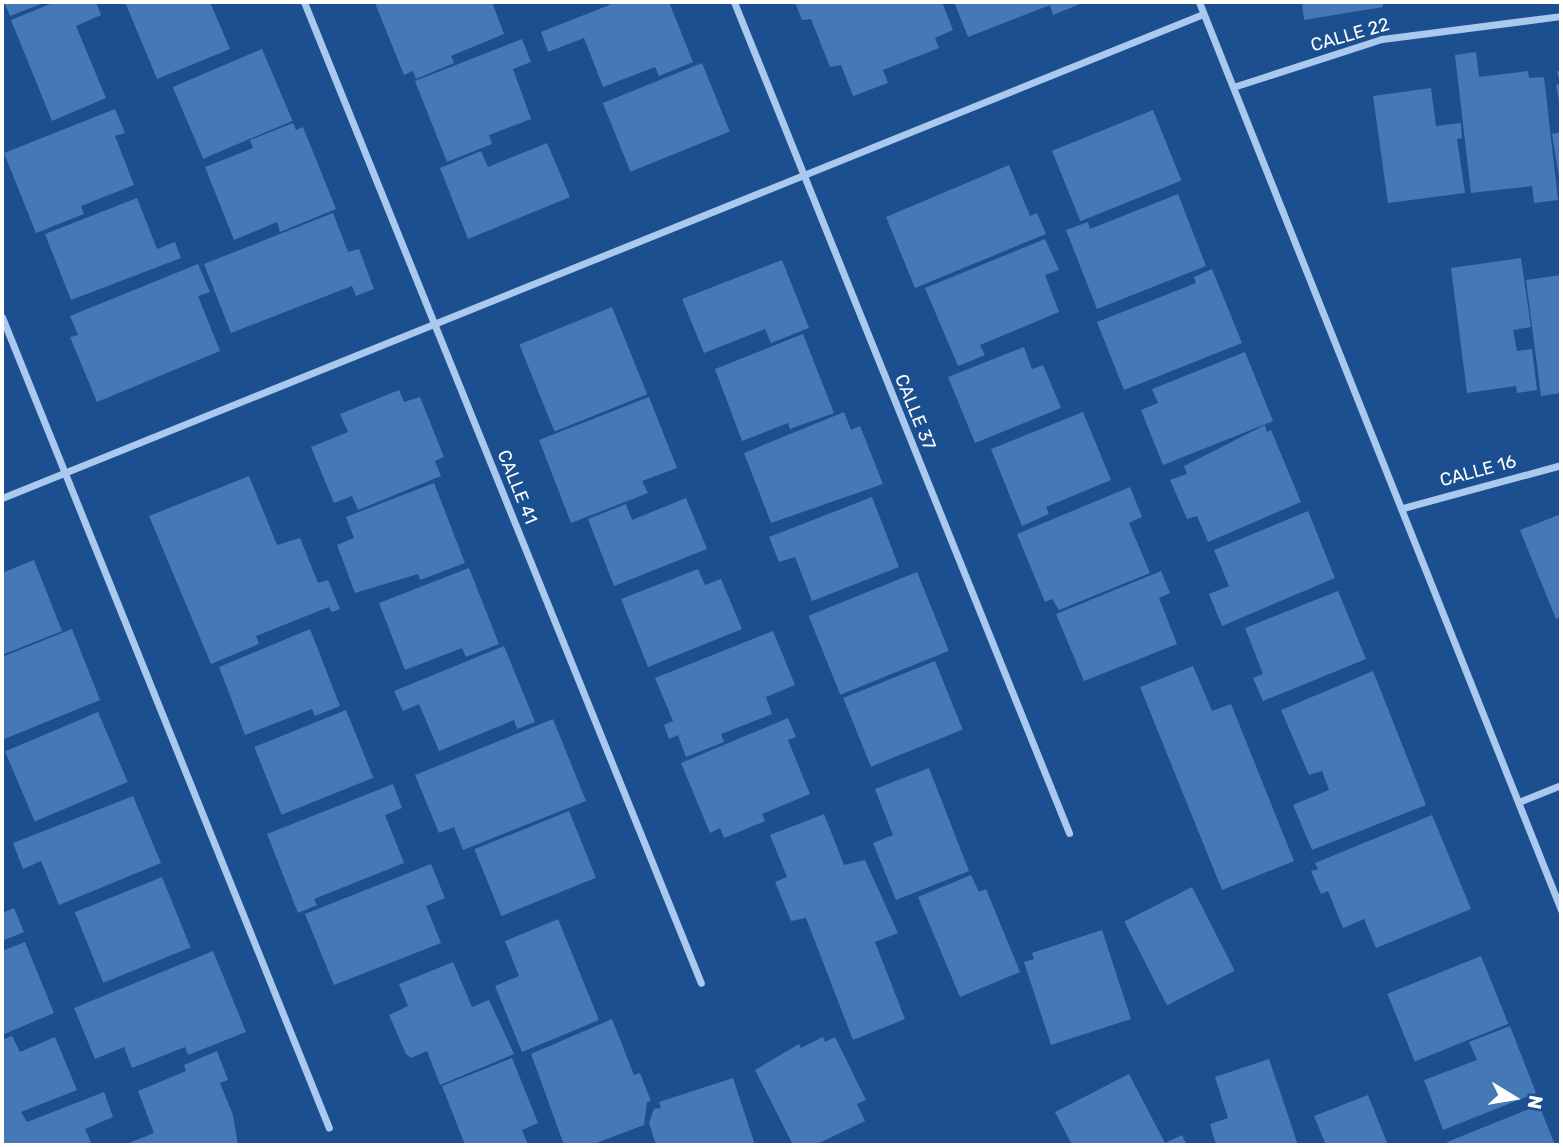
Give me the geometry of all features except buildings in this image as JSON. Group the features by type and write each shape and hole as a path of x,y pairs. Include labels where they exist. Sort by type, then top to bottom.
{"street":[{"name":"CALLE 41","path":"304,2 701,982"},
{"name":"CALLE 37","path":"734,2 1069,833"},
{"path":"1199,2 1521,801 1561,910"},
{"path":"2,498 1203,14"},
{"name":"CALLE 22","path":"1233,87 1382,39 1561,16"},
{"path":"2,317 329,1128"},
{"name":"CALLE 16","path":"1402,508 1561,465"},
{"path":"1521,801 1561,785"}]}
